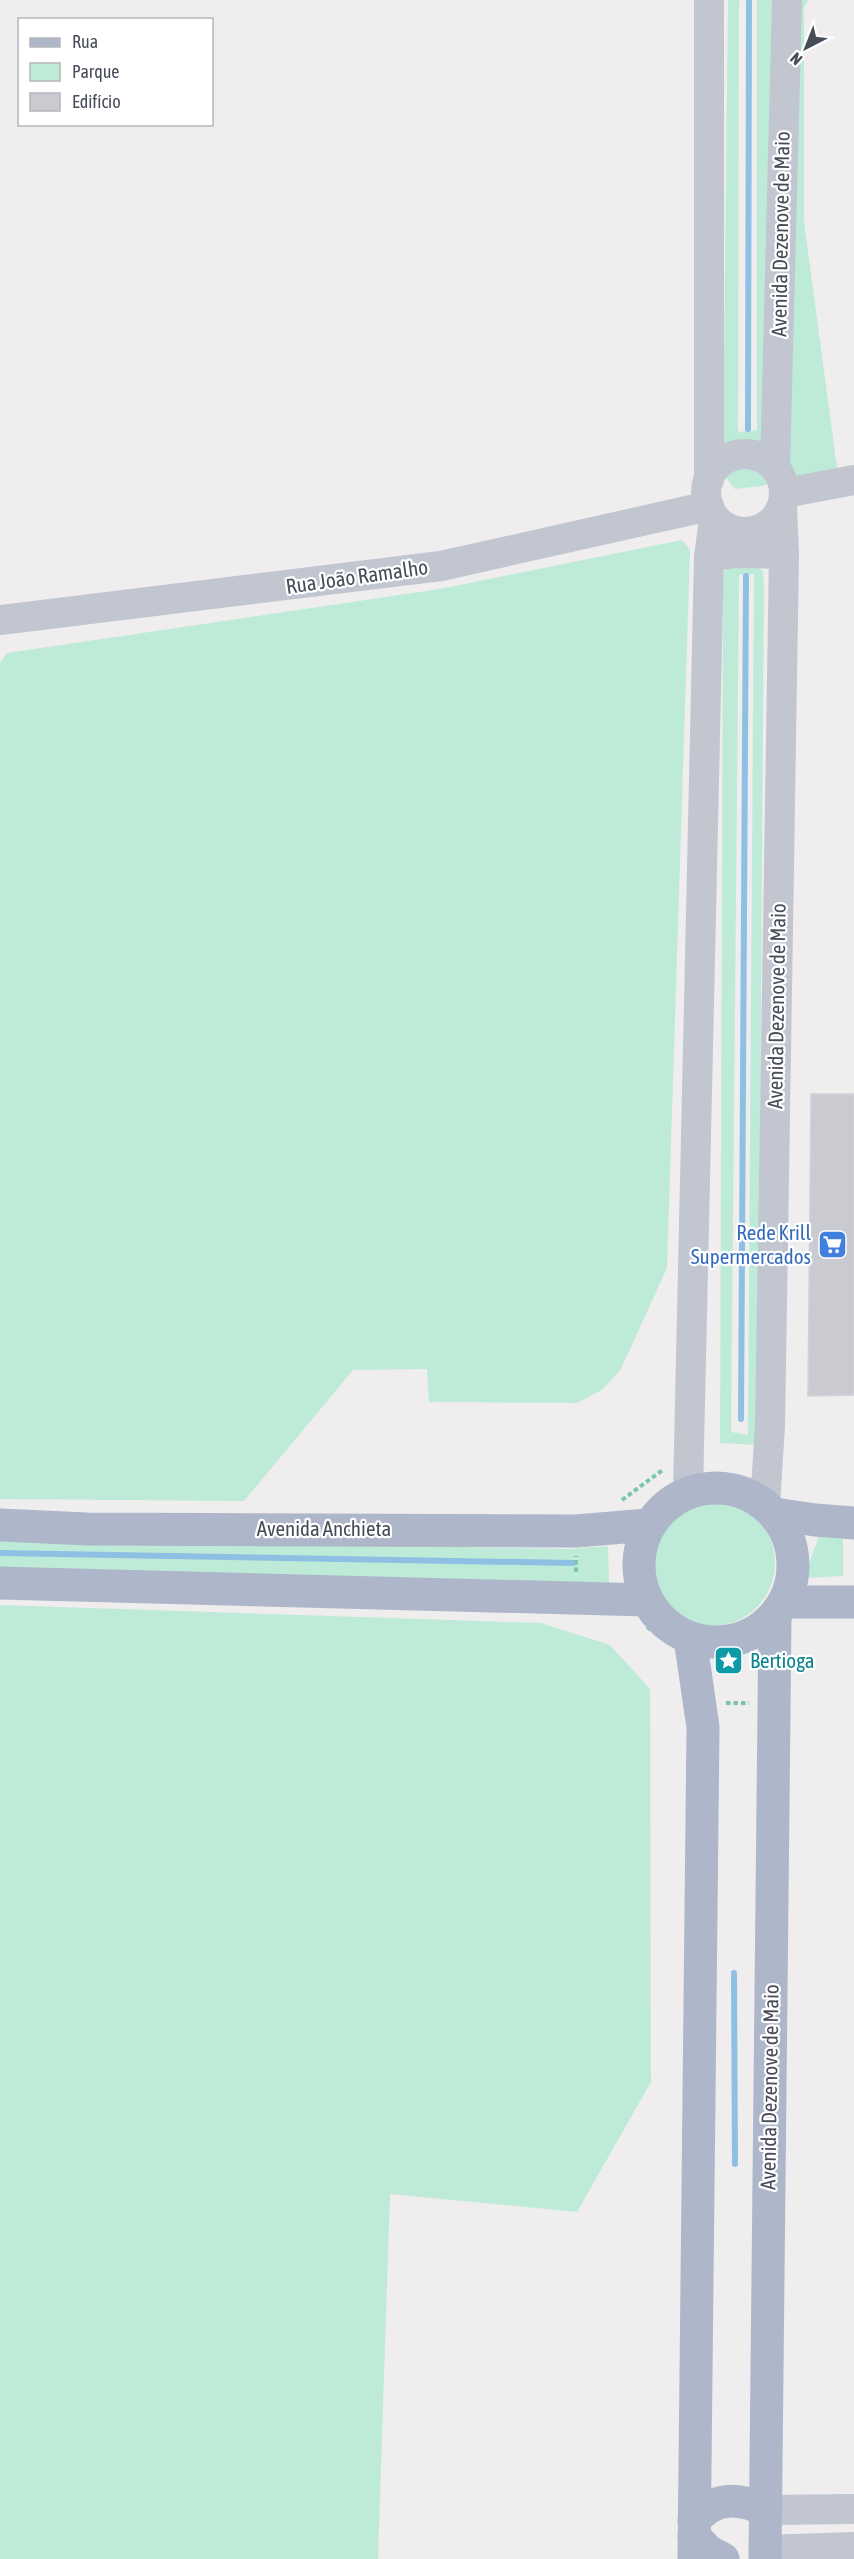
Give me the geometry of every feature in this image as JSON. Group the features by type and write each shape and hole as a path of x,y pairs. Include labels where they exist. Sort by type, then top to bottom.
{"main road":[{"path":"770,1509 787,1534 793,1557 792,1580 779,1609 761,1628 745,1637 727,1642 709,1642 690,1638 665,1623 647,1600 639,1575 640,1549 648,1525 665,1505 688,1492 708,1487 728,1488 748,1494 770,1509 815,1521 854,1523"},
{"name":"Avenida Anchieta","path":"0,1525 87,1529 576,1531 648,1525"},
{"path":"0,1583 647,1600"},
{"path":"779,1609 854,1602"},
{"name":"Avenida Dezenove de Maio","path":"755,2556 766,2510 779,1609"},
{"path":"690,1638 703,1727 694,2539"},
{"path":"694,2539 712,2505 728,2499 766,2510"},
{"path":"694,2539 708,2551 723,2559"}],"street":[{"path":"688,1492 711,502 709,0"},
{"name":"Avenida Dezenove de Maio","path":"770,1509 783,554 781,489 787,0"},
{"path":"739,455 752,455 765,459 781,489 776,518 765,527 753,531 739,532 711,502 720,463 739,455"},
{"path":"781,489 854,480"},
{"name":"Rua João Ramalho","path":"4,625 441,566 711,502"},
{"path":"709,557 736,553 783,554"},
{"path":"766,2510 854,2509"},
{"path":"755,2556 854,2547"}],"green space":[{"path":"728,0 739,0 738,432 757,430 757,0 808,0 804,8 804,222 837,468 761,486 735,489 727,479 723,456"},
{"path":"682,540 690,550 667,1268 621,1369 602,1390 577,1403 429,1402 427,1369 353,1370 244,1501 0,1499 0,663 7,653 440,589"},
{"path":"732,564 755,566 763,571 764,586 758,1445 720,1443 724,572","holes":["754,574 748,1435 731,1432 739,575"]},
{"path":"712,1500 736,1505 757,1518 770,1539 775,1563 770,1587 757,1608 736,1621 712,1626 688,1621 667,1608 654,1587 649,1563 654,1539 667,1518 688,1505"},
{"path":"843,1534 843,1576 804,1578 819,1536"},
{"path":"0,1538 568,1549 608,1546 609,1583 0,1571"},
{"path":"0,1605 541,1623 610,1645 650,1689 651,2082 577,2212 390,2194 378,2559 0,2559"}],"building":[{"name":"Rede Krill Supermercados","path":"811,1094 854,1094 854,1395 808,1396"}],"waterway":[{"path":"748,429 749,0"},
{"path":"741,1419 746,576"},
{"path":"0,1553 573,1563"},
{"path":"734,1973 735,2164"}],"place":[{"name":"Rede Krill Supermercados","path":"832,1245"},
{"name":"Bertioga","path":"729,1661"}]}
